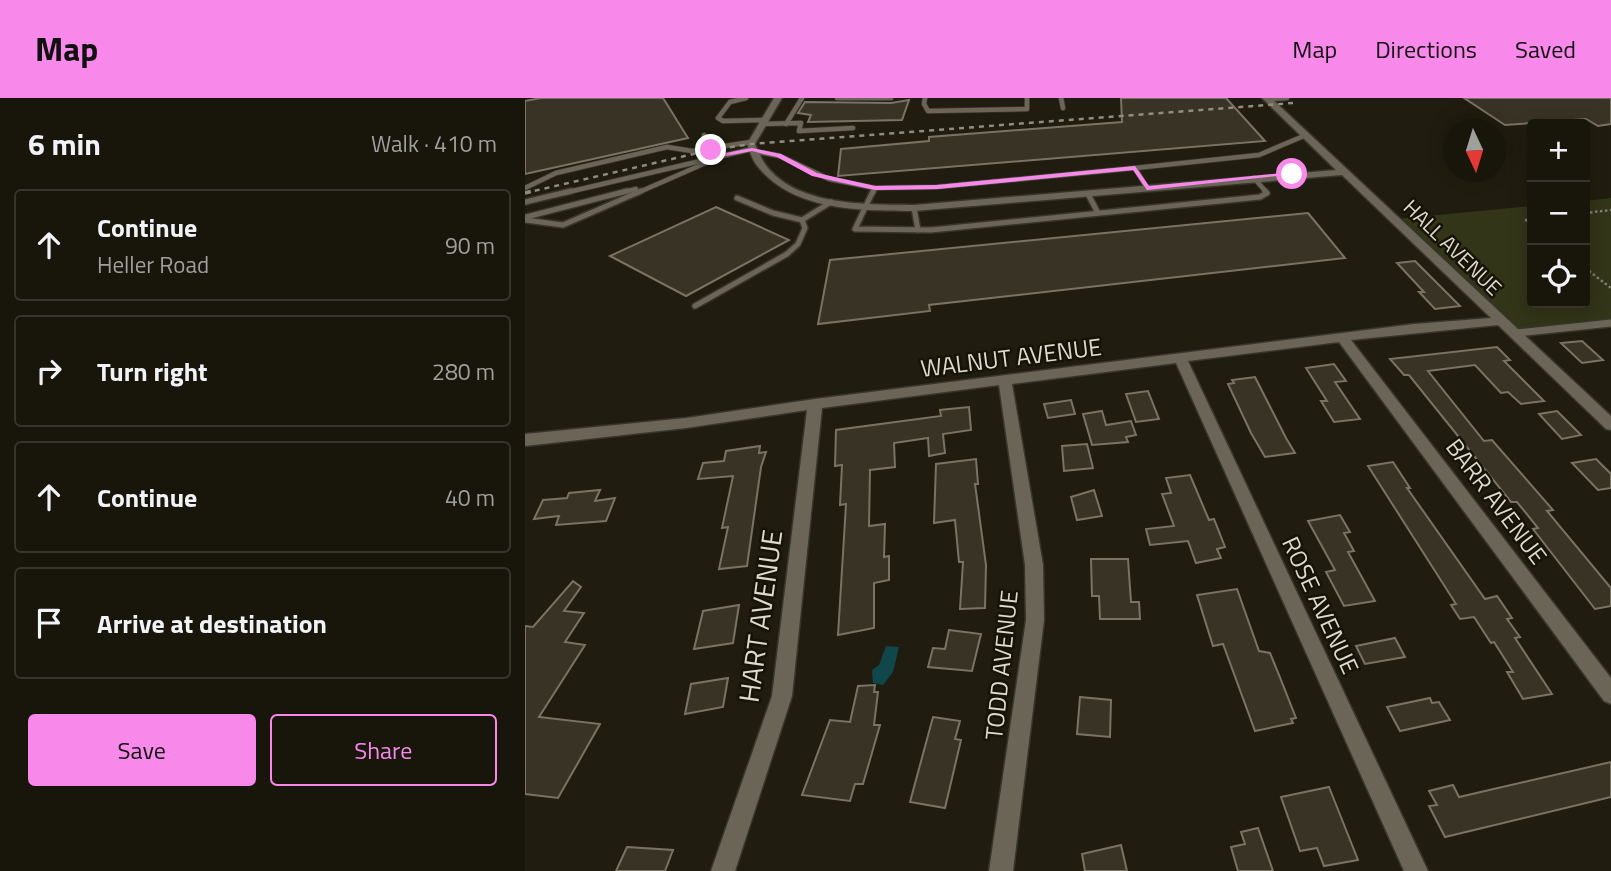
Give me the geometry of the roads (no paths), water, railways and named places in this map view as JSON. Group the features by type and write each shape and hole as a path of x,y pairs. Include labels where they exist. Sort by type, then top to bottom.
{"street":[{"path":"778,98 762,122 752,148 764,170 785,186 807,197 831,202 914,208 1346,172"},
{"name":"HALL AVENUE","path":"1267,99 1611,425"},
{"name":"WALNUT AVENUE","path":"525,440 686,423 815,404 1343,338 1503,321"},
{"name":"BARR AVENUE","path":"1343,338 1611,694"},
{"name":"ROSE AVENUE","path":"1181,359 1416,871"},
{"name":"TODD AVENUE","path":"1000,871 1035,620 1034,565 1005,381"},
{"name":"HART AVENUE","path":"723,871 782,696 815,404"}],"lane":[{"path":"746,98 730,102 718,118 723,121 801,123 799,131 853,128"},
{"path":"786,124 802,98"},
{"path":"837,98 891,98"},
{"path":"925,98 924,104 928,111 1027,109 1027,98"},
{"path":"1061,98 1063,108"},
{"path":"1267,99 1287,98"},
{"path":"704,135 713,157"},
{"path":"525,188 556,173 667,147 692,151 752,148 789,159 814,174 834,180 875,188 937,187 1259,155 1306,135"},
{"path":"525,202 752,148"},
{"path":"525,219 563,225 707,163 713,157"},
{"path":"1135,168 1147,188"},
{"path":"875,188 855,229 918,230 1260,197 1267,193 1254,178"},
{"path":"525,219 662,182"},
{"path":"1088,194 1098,213"},
{"path":"737,198 773,213 802,220 831,202"},
{"path":"914,208 918,230"},
{"path":"695,306 794,248 805,228 802,220"},
{"path":"1516,333 1611,323"}],"water":[{"path":"886,646 899,647 893,672 883,685 873,683 872,670 879,665"}],"railway":[{"path":"533,191 525,193 711,150 751,144 1293,103"}]}
